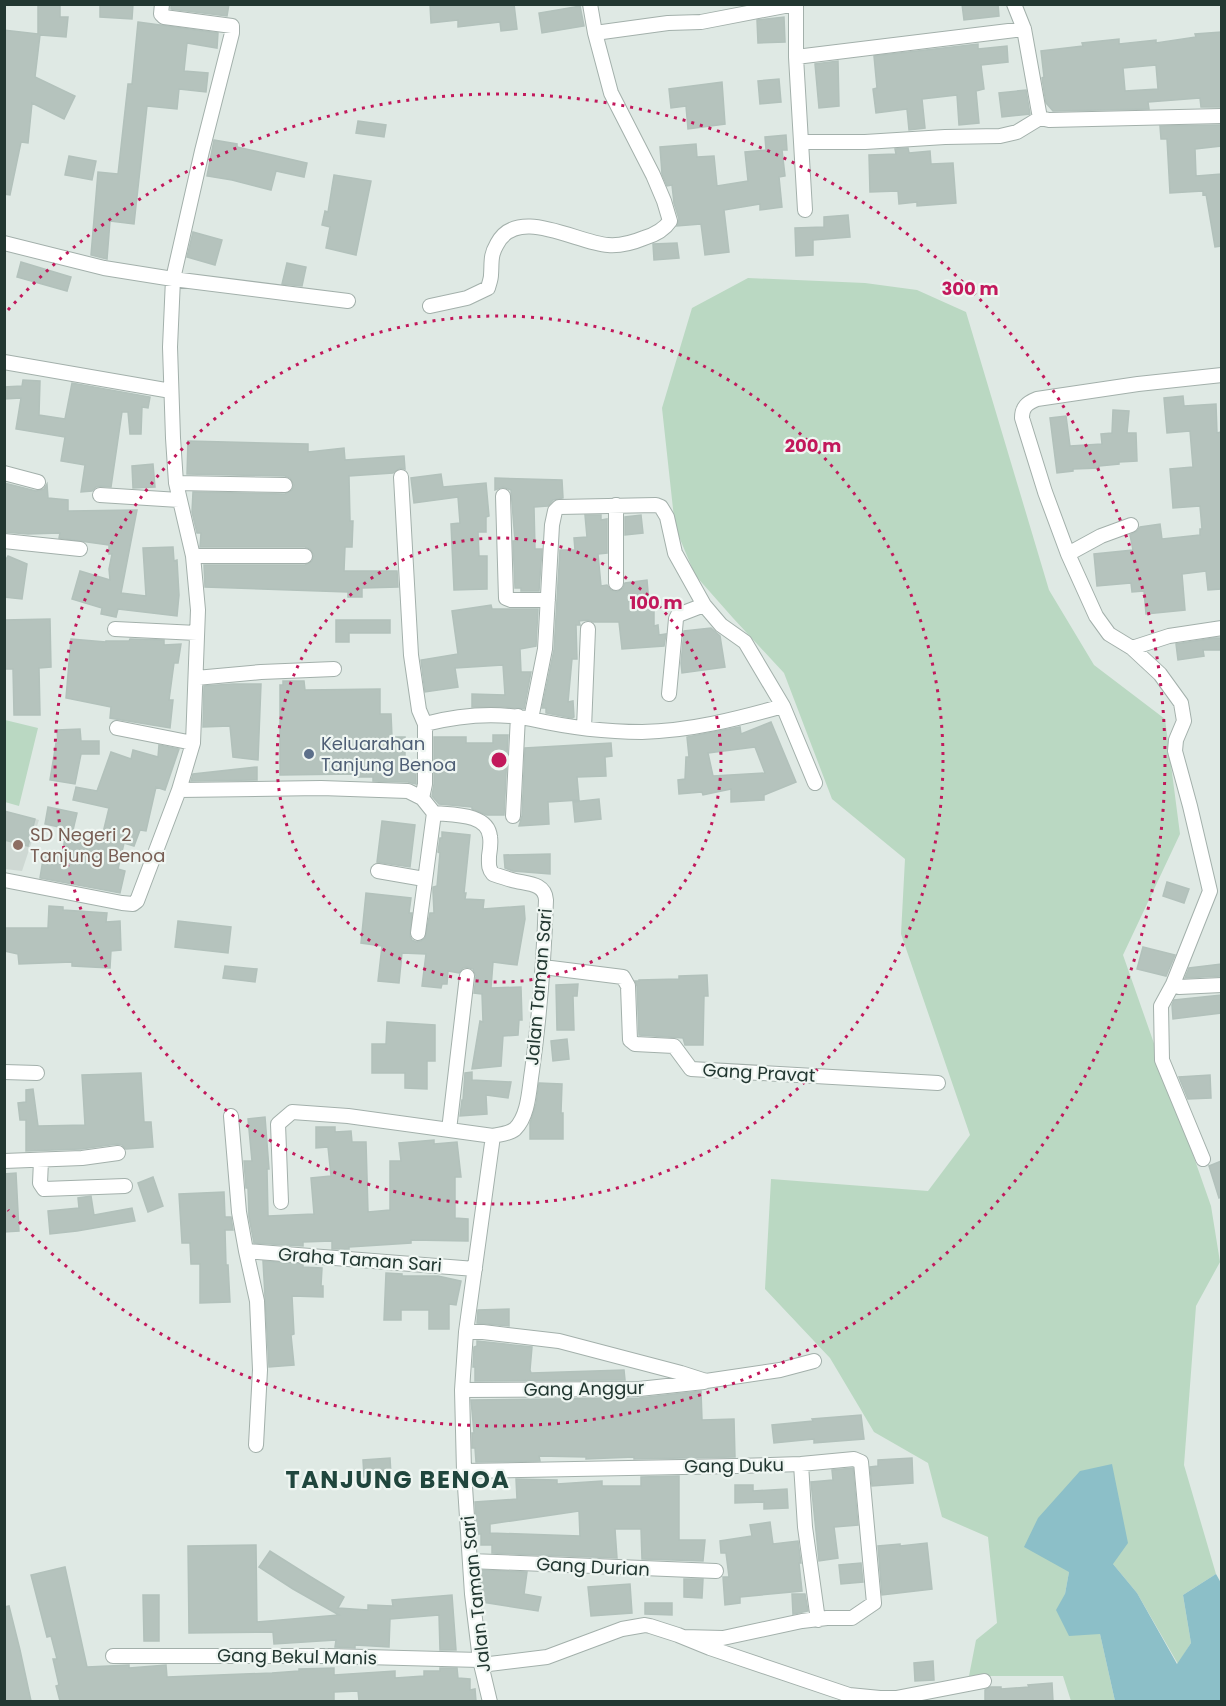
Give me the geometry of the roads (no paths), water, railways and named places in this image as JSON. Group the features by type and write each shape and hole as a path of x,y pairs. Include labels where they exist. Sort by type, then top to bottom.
{"street":[{"path":"4,880 133,904 137,901 179,790 194,742 197,601 193,556 176,483 170,347 173,279 232,26 164,17 161,14 162,4"},
{"path":"430,306 467,298 488,288 491,258 498,241 510,229 527,226 547,229 607,246 628,245 668,225 670,221 664,201 653,175 611,93 590,4"},
{"path":"595,33 668,23 701,22 796,4 796,57 805,210"},
{"path":"1014,4 1024,29 1040,118"},
{"path":"796,57 1024,29"},
{"path":"801,142 865,142 945,136 1000,136 1017,132 1040,118 1049,120 1221,116"},
{"path":"4,243 104,268 348,301"},
{"path":"4,362 171,391"},
{"path":"1203,1160 1162,1059 1161,1006 1173,984 1210,895 1210,887 1175,751 1176,740 1184,721 1181,702 1160,674 1132,648 1109,634 1095,616 1068,554 1045,492 1022,412 1025,405 1037,399 1138,384 1221,375"},
{"path":"4,473 38,482"},
{"path":"401,477 411,655 418,710 425,724 425,784 422,798"},
{"path":"176,483 285,485"},
{"path":"100,495 179,500"},
{"path":"503,495 506,598 548,600"},
{"path":"616,505 616,582"},
{"path":"513,816 525,717 545,649 552,525 555,511 559,507 616,505 657,505 661,507 667,518 675,554 704,605 721,625 745,642 783,706 815,783"},
{"path":"1068,554 1101,536 1131,525"},
{"path":"4,542 80,549"},
{"path":"193,556 305,556"},
{"path":"669,694 676,620 678,615 704,605"},
{"path":"115,628 197,633"},
{"path":"1132,648 1169,636 1221,628"},
{"path":"584,728 588,629"},
{"path":"196,678 334,669"},
{"path":"425,724 444,719 484,715 525,717 584,728 642,732 738,719 783,706"},
{"path":"117,728 194,742"},
{"path":"179,790 321,788 408,790 422,798 434,813 418,933"},
{"name":"Jalan Taman Sari","path":"434,813 477,819 487,827 490,838 489,866 493,874 513,881 536,885 546,893 539,1023 526,1103 515,1129 509,1133 493,1136 466,1332 462,1390 464,1471 480,1663 490,1701"},
{"path":"378,871 424,879"},
{"name":"Gang Pravat","path":"543,968 623,977 628,986 630,1040 635,1044 674,1046 691,1069 938,1083"},
{"path":"449,1130 467,976"},
{"path":"1173,984 1179,987 1221,985"},
{"path":"4,1072 37,1073"},
{"path":"280,1202 278,1124 292,1112 348,1116 493,1136"},
{"path":"231,1116 239,1212 257,1301 260,1370 256,1445"},
{"path":"4,1161 41,1161 117,1153"},
{"path":"41,1161 40,1183 44,1189 124,1186"},
{"name":"Graha Taman Sari","path":"246,1251 475,1269"},
{"path":"466,1332 559,1341 706,1381"},
{"name":"Gang Anggur","path":"462,1390 639,1389 780,1370 814,1361"},
{"name":"Gang Duku","path":"464,1471 801,1464 854,1459 861,1462 873,1603 852,1617 818,1620"},
{"path":"683,1637 723,1638 818,1620 805,1527 801,1464"},
{"name":"Gang Durian","path":"470,1562 716,1572"},
{"name":"Gang Bekul Manis","path":"113,1656 327,1656 480,1663 548,1657 622,1629 651,1626 683,1637"},
{"path":"683,1637 849,1695 896,1698 984,1681"}],"water":[{"path":"1112,1464 1128,1543 1113,1564 1137,1593 1177,1664 1191,1643 1183,1595 1216,1574 1221,1583 1221,1701 1115,1701 1100,1634 1069,1636 1056,1610 1065,1594 1069,1572 1024,1547 1038,1518 1080,1471"}],"place":[{"name":"Keluarahan Tanjung Benoa","path":"309,754"},
{"name":"SD Negeri 2 Tanjung Benoa","path":"18,845"}],"district":[{"name":"TANJUNG BENOA","path":"398,1480"}]}
